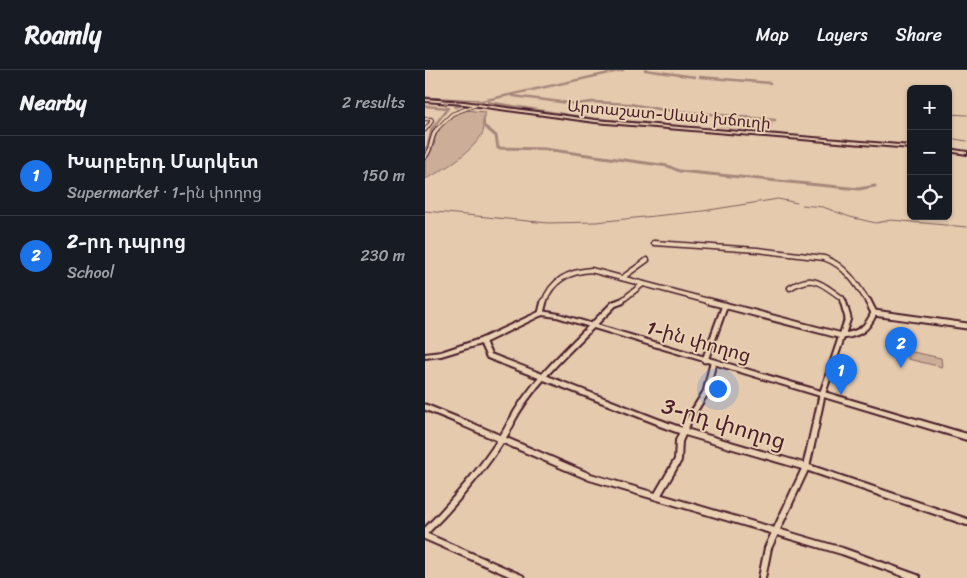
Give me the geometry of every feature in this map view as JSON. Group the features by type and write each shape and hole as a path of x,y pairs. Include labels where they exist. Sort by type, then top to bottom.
{"main road":[{"name":"Արտաշատ-Սևան խճուղի","path":"425,100 595,121 907,146"},
{"path":"952,151 967,153"},
{"path":"425,356 441,354 482,340 541,313"},
{"name":"1-ին փողոց","path":"541,313 557,315 594,328 967,436"}],"street":[{"path":"425,157 430,152 434,142 433,134 446,118 477,105"},
{"path":"425,119 431,119 432,122 425,130"},
{"path":"541,313 543,301 549,289 564,275 577,270 591,270 842,336 863,332 868,327 874,313 870,303 842,267 834,262 810,256 765,250 654,243"},
{"path":"622,278 647,260"},
{"path":"762,578 768,548 806,467 822,395 848,318 842,298 833,290 811,280 803,280 790,288"},
{"path":"521,578 425,534 445,512 503,438 518,409 543,378 594,328 614,304 622,301 643,284"},
{"path":"705,360 725,305"},
{"path":"874,313 967,326"},
{"name":"3-րդ փողոց","path":"482,340 489,356 682,431 806,467 967,522"},
{"path":"657,496 678,460 679,441 682,431 706,392 713,362"},
{"path":"425,407 503,438 590,477 843,551 917,578"}],"shaded area":[{"path":"465,110 485,112 484,130 479,139 458,159 425,179 425,157 435,143 433,134 454,113"},
{"path":"734,117 775,121 769,132 714,129"},
{"path":"908,351 941,358 942,367 908,359"}],"waterway":[{"path":"477,102 623,70"},
{"path":"645,70 695,77"},
{"path":"700,77 770,83"},
{"path":"513,96 577,104 592,102 630,104 664,110"},
{"path":"425,97 479,100"},
{"path":"488,102 593,119 647,123"},
{"path":"455,107 464,105"},
{"path":"425,106 448,108 431,130"},
{"path":"666,110 775,120"},
{"path":"485,112 483,125 489,130"},
{"path":"952,114 967,115"},
{"path":"649,124 713,129"},
{"path":"425,150 428,146 432,129"},
{"path":"488,129 496,136 498,148 544,149 668,166 679,171 859,189 875,186"},
{"path":"952,139 967,141"},
{"path":"425,211 548,223 596,222 703,211 778,199 797,203"},
{"path":"802,205 823,207 850,217 876,223 891,220 967,227"}],"place":[{"name":"2-րդ դպրոց","path":"901,368"},
{"name":"Խարբերդ Մարկետ","path":"841,395"}]}
